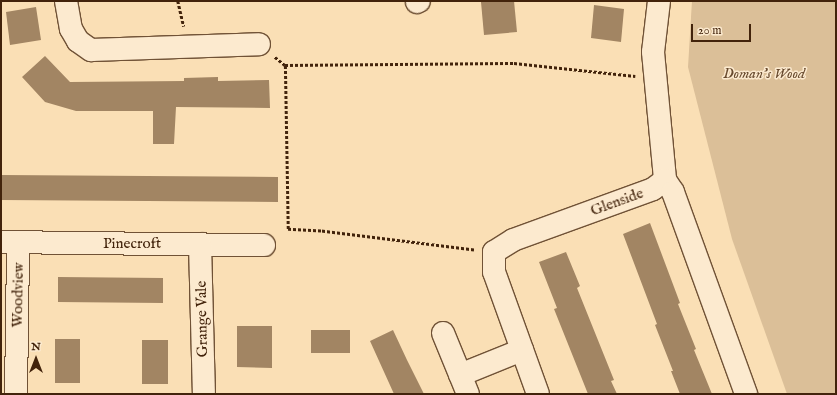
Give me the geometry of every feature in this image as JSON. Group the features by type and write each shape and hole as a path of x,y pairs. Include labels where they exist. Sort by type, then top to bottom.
{"street":[{"path":"66,1 71,29 78,41 91,50 260,44"},
{"path":"659,1 653,52 664,180 673,192 746,394"},
{"name":"Glenside","path":"494,252 513,240 653,189 664,180"},
{"name":"Pinecroft","path":"10,242 264,245"},
{"name":"Woodview","path":"10,242 16,394"},
{"name":"Grange Vale","path":"200,244 204,394"},
{"path":"494,252 494,272 538,394"},
{"path":"443,333 464,384 522,350"}],"path":[{"path":"494,252 322,231 288,229 285,65 514,63 655,78"}],"green space":[{"name":"Doman's Wood","path":"692,1 836,1 836,394 787,394 732,239 688,67"}],"building":[{"path":"514,1 517,32 484,35 481,2"},
{"path":"594,5 624,9 621,42 591,38"},
{"path":"36,7 41,40 10,45 6,12"},
{"path":"45,56 70,82 184,81 184,78 218,77 218,81 269,80 270,108 176,107 174,144 153,144 153,111 76,111 45,102 22,77"},
{"path":"1,175 278,177 278,202 1,200"},
{"path":"650,223 680,303 678,304 696,349 694,350 712,394 680,394 671,371 673,371 655,325 657,324 623,234"},
{"path":"566,252 580,286 577,288 614,380 611,381 617,394 588,394 554,309 557,308 539,262"},
{"path":"58,277 163,278 163,303 58,302"},
{"path":"237,326 272,326 272,368 237,367"},
{"path":"311,330 350,330 350,353 311,353"},
{"path":"393,330 424,394 394,394 370,341"},
{"path":"55,339 80,339 80,383 55,383"},
{"path":"142,340 168,340 168,384 142,384"}]}
